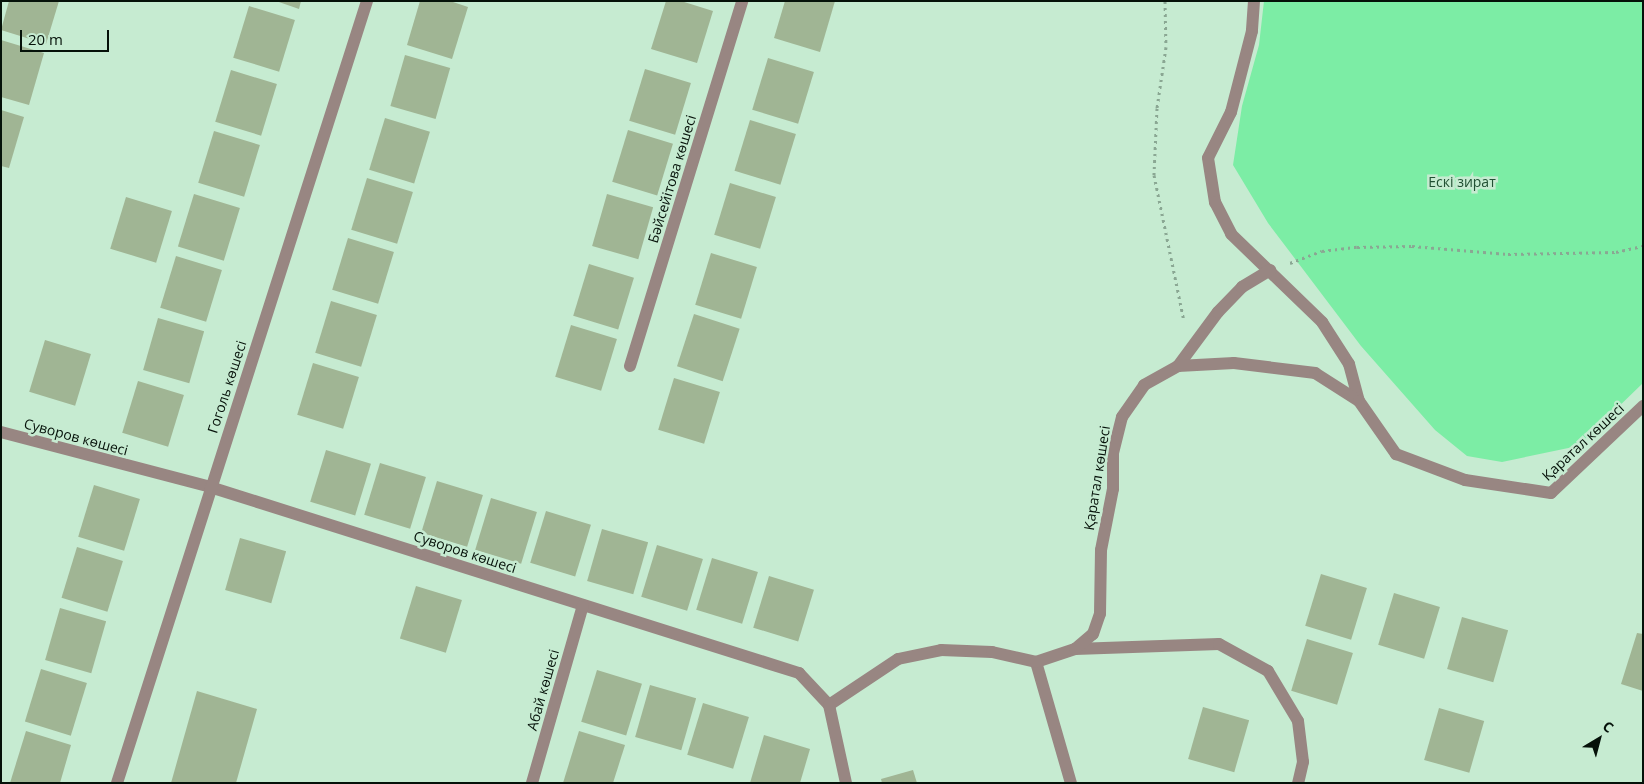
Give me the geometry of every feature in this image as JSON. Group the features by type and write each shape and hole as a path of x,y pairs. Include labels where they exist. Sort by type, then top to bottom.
{"street":[{"name":"Гоголь көшесі","path":"117,783 210,487 367,1"},
{"name":"Бәйсейітова көшесі","path":"630,366 742,1"},
{"path":"1254,1 1252,31 1231,112 1208,158 1215,202 1231,234 1322,322 1348,364 1359,402"},
{"path":"1178,366 1218,312 1242,287 1270,270"},
{"name":"Қаратал көшесі","path":"1036,662 1075,649 1093,634 1100,614 1101,550 1113,489 1113,453 1122,417 1144,385 1178,366 1234,363 1314,373 1359,402 1396,454 1465,480 1551,493 1643,406"},
{"name":"Суворов көшесі","path":"1,432 210,487 799,673 829,705"},
{"name":"Абай көшесі","path":"532,783 583,605"},
{"path":"1075,649 1219,644 1268,671 1298,721 1303,762 1298,783"},
{"path":"846,783 829,705 898,659 941,650 992,652 1036,662 1072,783"}],"path":[{"path":"1165,1 1166,47 1157,108 1154,175 1185,317 1183,327"},
{"path":"1270,270 1322,251 1357,247 1412,246 1508,254 1616,252 1643,246"}],"green space":[{"name":"Ескі зират","path":"1264,1 1643,1 1643,383 1578,446 1502,462 1467,456 1435,430 1361,346 1268,223 1233,165 1242,106 1259,45"}],"building":[{"path":"9,1 59,1 46,44 1,30"},
{"path":"276,1 301,1 299,9"},
{"path":"420,1 450,1 468,7 452,59 407,45"},
{"path":"666,1 681,1 713,11 697,63 651,49"},
{"path":"785,1 835,1 820,52 774,38"},
{"path":"249,6 295,20 279,72 233,58"},
{"path":"1,40 44,53 29,105 1,97"},
{"path":"405,55 450,68 436,119 390,106"},
{"path":"768,58 814,72 798,124 752,110"},
{"path":"645,69 691,83 675,135 629,121"},
{"path":"231,70 277,84 261,136 215,122"},
{"path":"1,110 24,117 9,168 1,166"},
{"path":"385,118 430,132 414,183 369,170"},
{"path":"750,120 796,134 780,185 735,171"},
{"path":"628,130 673,144 657,195 612,182"},
{"path":"214,131 260,145 244,197 198,183"},
{"path":"367,178 413,192 397,244 351,230"},
{"path":"730,183 776,197 760,249 714,235"},
{"path":"194,194 240,208 224,261 178,247"},
{"path":"607,194 653,207 638,259 592,246"},
{"path":"126,197 172,211 156,263 110,249"},
{"path":"348,238 394,252 378,304 332,290"},
{"path":"711,253 757,267 741,319 695,305"},
{"path":"176,256 222,270 206,322 160,308"},
{"path":"589,264 634,278 618,329 573,316"},
{"path":"331,301 377,315 361,367 315,353"},
{"path":"694,314 740,329 723,381 677,366"},
{"path":"158,318 204,331 189,383 143,370"},
{"path":"571,325 617,339 601,391 555,377"},
{"path":"45,340 91,354 75,406 29,392"},
{"path":"313,363 359,377 343,429 297,415"},
{"path":"674,378 720,392 704,444 658,430"},
{"path":"138,381 184,395 168,447 122,433"},
{"path":"326,450 371,464 355,515 310,502"},
{"path":"380,463 426,477 410,529 364,515"},
{"path":"437,481 483,495 467,547 421,533"},
{"path":"94,485 140,499 124,551 78,537"},
{"path":"491,498 537,512 521,564 475,550"},
{"path":"546,511 591,525 575,576 530,563"},
{"path":"602,529 648,542 633,594 587,581"},
{"path":"240,538 286,551 271,603 225,590"},
{"path":"657,545 703,559 687,611 641,597"},
{"path":"77,547 123,561 107,612 62,598"},
{"path":"712,558 758,572 742,624 696,610"},
{"path":"1321,574 1367,588 1351,640 1305,626"},
{"path":"769,576 814,590 798,641 753,628"},
{"path":"416,586 462,600 446,653 400,639"},
{"path":"1394,593 1440,607 1424,659 1378,645"},
{"path":"60,608 106,621 91,673 45,660"},
{"path":"1462,617 1508,630 1493,682 1447,669"},
{"path":"1637,633 1643,634 1643,691 1621,684"},
{"path":"1307,639 1353,653 1337,705 1291,691"},
{"path":"41,669 87,683 71,736 25,722"},
{"path":"597,670 642,684 626,735 581,722"},
{"path":"650,685 696,698 681,750 635,737"},
{"path":"197,691 257,709 236,783 171,783"},
{"path":"703,703 749,717 733,769 687,755"},
{"path":"1203,707 1249,720 1234,772 1188,759"},
{"path":"1439,708 1484,721 1469,773 1424,760"},
{"path":"26,731 71,745 60,783 10,783"},
{"path":"579,731 625,745 613,783 563,783"},
{"path":"764,735 810,749 800,783 750,783"},
{"path":"913,770 917,783 882,783 881,779"}]}
